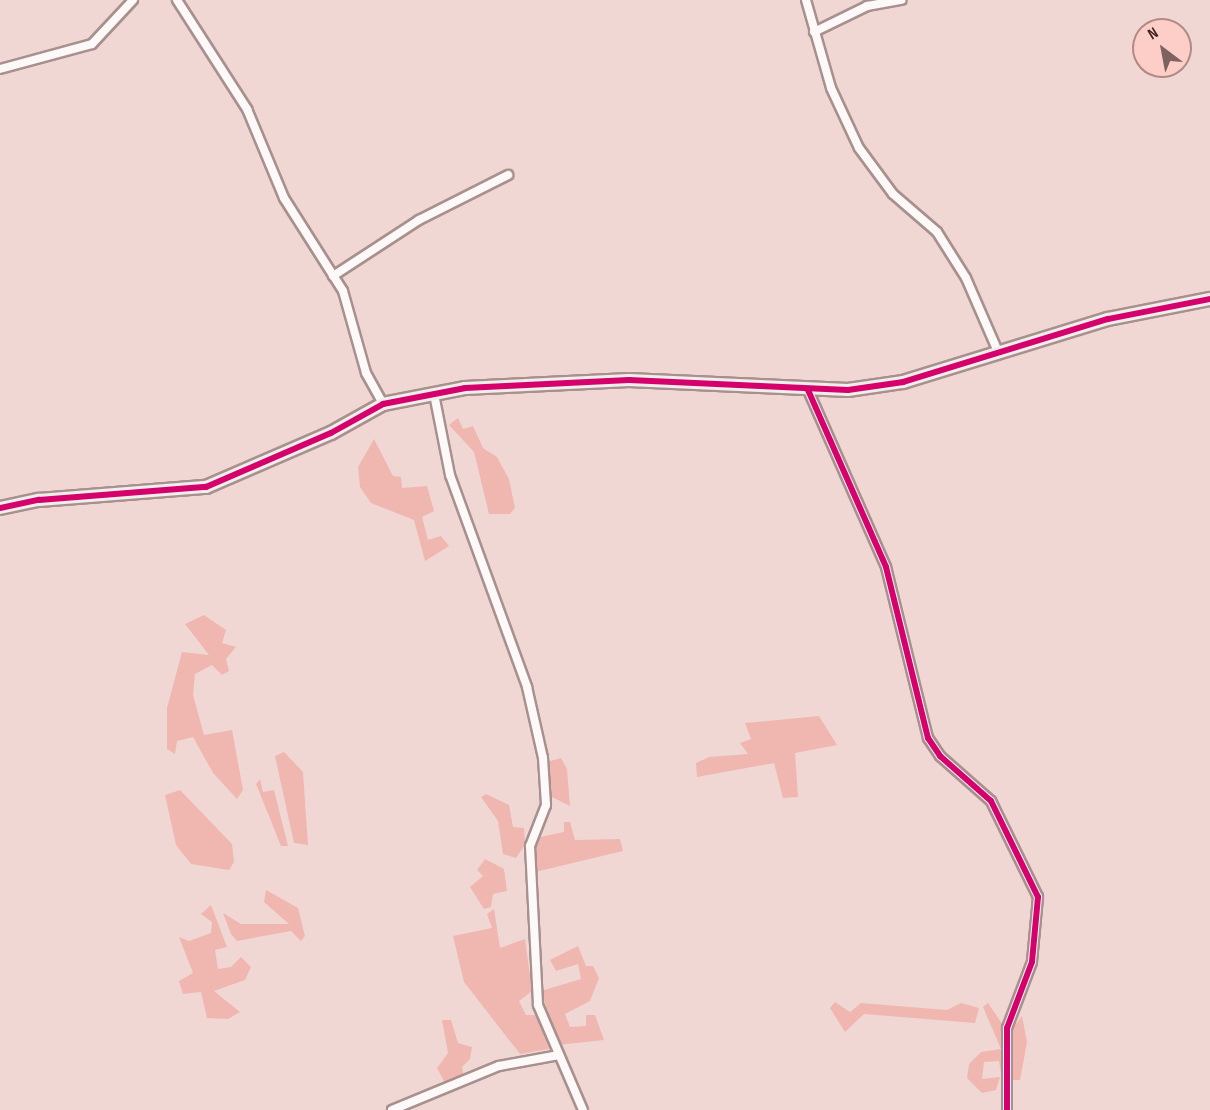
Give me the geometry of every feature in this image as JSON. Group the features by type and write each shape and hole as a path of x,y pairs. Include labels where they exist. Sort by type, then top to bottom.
{"street":[{"path":"0,69 92,44 133,0"},
{"path":"177,0 247,109 284,198 333,276 366,373 383,404"},
{"path":"806,0 831,88 859,148 893,194 937,232 966,278 999,354"},
{"path":"814,32 867,6 901,0"},
{"path":"333,276 419,220 508,175"},
{"path":"0,508 39,500 206,487 331,434 383,404 434,394 560,381 808,390 903,382 1108,320 1208,302"},
{"path":"808,390 886,567 928,738 940,756 991,801 1038,897 1032,962 1007,1028 1008,1110"},
{"path":"434,394 450,475 527,687 543,758 546,805 530,846 538,1005 584,1110"},
{"path":"392,1110 499,1066 559,1055"}],"shaded area":[{"path":"458,418 463,429 473,426 483,448 497,457 509,479 515,508 510,514 489,514 474,452 449,425"},
{"path":"374,439 393,476 401,477 402,488 427,486 434,511 422,517 428,540 441,536 449,546 425,561 414,520 371,503 360,487 358,467"},
{"path":"204,615 226,630 222,643 236,647 226,659 229,671 222,675 212,665 195,674 193,695 204,735 232,730 243,790 237,799 213,773 193,737 177,741 175,754 167,749 167,708 182,652 209,655 185,624"},
{"path":"819,716 837,745 795,753 798,797 783,798 774,763 697,777 696,763 709,757 748,754 740,743 751,739 745,723"},
{"path":"284,752 303,772 308,845 294,843 275,756"},
{"path":"561,758 567,769 570,806 548,795 547,762"},
{"path":"260,779 263,792 274,790 288,846 281,846 256,784"},
{"path":"180,790 232,844 234,862 229,870 191,864 176,845 165,795"},
{"path":"486,794 509,805 513,827 524,828 525,845 516,858 503,854 498,821 481,797"},
{"path":"564,822 570,822 575,840 620,839 623,851 535,872 535,838 564,832"},
{"path":"485,859 504,869 507,891 493,894 491,907 484,909 470,887 483,876 477,870"},
{"path":"266,890 298,908 305,936 301,941 291,931 237,941 231,934 223,913 241,924 289,924 264,902"},
{"path":"211,905 227,947 215,950 218,969 231,967 241,957 251,967 245,980 214,991 240,1012 228,1019 207,1018 201,992 183,994 179,981 193,973 179,937 189,941 211,933 212,922 201,914"},
{"path":"494,909 500,948 525,939 532,991 519,1001 526,1015 537,1015 549,1049 520,1054 464,982 453,936 492,928 487,914"},
{"path":"578,946 586,966 593,966 599,978 590,1001 565,1014 570,1027 586,1026 586,1015 595,1015 604,1040 558,1045 541,991 581,979 578,964 556,971 550,960"},
{"path":"835,1002 850,1012 861,1003 947,1010 961,1003 979,1008 975,1023 864,1014 845,1032 830,1008"},
{"path":"988,1003 1003,1025 1005,1070 1001,1073 999,1061 984,1062 982,1079 1000,1077 996,1090 982,1093 967,1078 969,1064 981,1052 1001,1049 983,1007"},
{"path":"1022,1016 1027,1042 1020,1080 1012,1080 1013,1028"},
{"path":"442,1020 451,1020 458,1043 472,1047 470,1059 462,1067 464,1077 445,1083 437,1068 448,1053"}],"cycle path":[{"path":"0,508 39,500 206,487 331,433 383,404 465,388 629,380 848,390 903,382 1108,319 1210,299"},
{"path":"808,390 886,567 928,738 940,756 991,801 1038,897 1032,962 1007,1028 1007,1110"}]}
